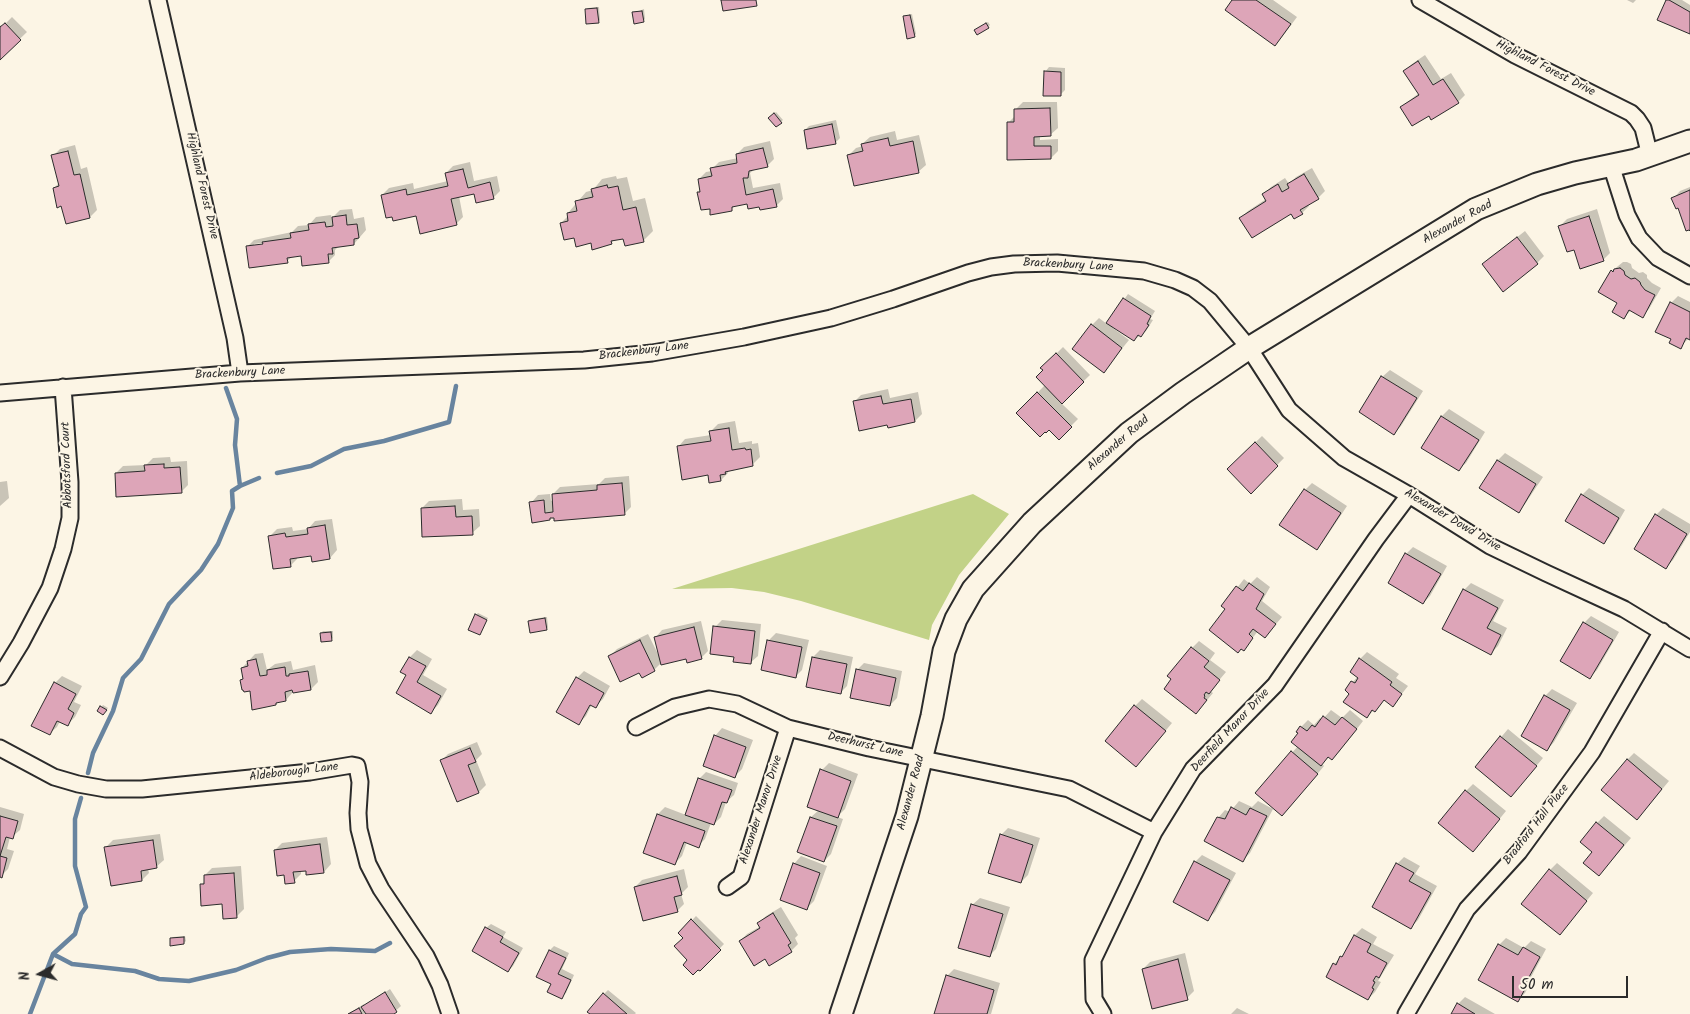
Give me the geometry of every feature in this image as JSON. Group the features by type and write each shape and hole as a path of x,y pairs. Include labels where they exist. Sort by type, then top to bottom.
{"street":[{"name":"Highland Forest Drive","path":"158,0 224,290 240,373"},
{"name":"Highland Forest Drive","path":"1420,0 1515,55 1631,114 1643,128 1650,156"},
{"name":"Alexander Road","path":"841,1014 907,816 922,759 944,652 956,619 974,589 1032,523 1129,433 1183,393 1249,348 1476,209 1537,184 1575,173 1650,156 1690,141"},
{"path":"1611,165 1627,215 1639,238 1658,258 1690,276"},
{"name":"Brackenbury Lane","path":"0,393 240,373 584,360 652,353 744,337 831,318 968,273 991,267 1032,263 1144,271 1176,280 1193,288 1210,302 1249,348"},
{"name":"Alexander Dowd Drive","path":"1249,348 1289,410 1344,458 1490,546 1624,609 1690,649"},
{"name":"Abbotsford Court","path":"0,677 21,643 50,588 63,549 70,518 70,482 63,387"},
{"name":"Deerfield Manor Drive","path":"1103,1014 1094,999 1093,960 1154,832 1193,769 1275,685 1376,539 1409,496"},
{"name":"Bradford Hall Place","path":"1406,1014 1467,909 1519,852 1592,752 1662,631"},
{"name":"Deerhurst Lane","path":"636,727 674,707 709,699 737,704 788,728 869,748 1069,789 1154,832"},
{"name":"Alexander Manor Drive","path":"727,887 741,877 788,728"},
{"name":"Aldeborough Lane","path":"0,748 54,776 78,784 106,789 142,789 310,772 352,765 357,766 360,782 359,829 368,864 381,890 426,956 450,1014"}],"green space":[{"path":"973,494 1009,514 959,575 932,625 929,640 801,601 764,592 732,588 672,589"}],"building":[{"path":"721,0 756,0 757,6 723,11"},
{"path":"1232,0 1256,0 1291,24 1275,46 1225,10"},
{"path":"1666,0 1690,12 1690,34 1657,20"},
{"path":"597,8 599,23 586,24 585,9"},
{"path":"642,11 644,22 634,24 632,12"},
{"path":"910,15 915,37 907,39 903,16"},
{"path":"5,23 21,40 0,60 0,27"},
{"path":"986,23 989,28 977,35 974,30"},
{"path":"1418,61 1433,85 1443,79 1459,103 1431,120 1429,116 1412,126 1400,107 1419,95 1403,71"},
{"path":"1044,71 1061,72 1061,96 1043,96"},
{"path":"1050,108 1051,136 1034,137 1034,146 1051,146 1051,159 1007,160 1007,122 1014,122 1014,109"},
{"path":"774,113 782,123 776,127 768,118"},
{"path":"832,124 836,144 807,149 804,130"},
{"path":"888,138 890,146 913,141 919,173 854,186 847,155 863,151 861,144"},
{"path":"763,148 768,167 749,171 748,178 743,178 746,195 773,189 777,207 760,210 759,207 748,209 747,204 732,207 732,211 710,215 710,209 701,210 697,192 700,192 698,179 712,176 710,168 737,163 736,154"},
{"path":"68,151 74,175 80,174 90,218 66,224 61,206 57,208 53,188 59,186 51,155"},
{"path":"463,169 468,188 490,182 494,199 476,203 474,194 451,199 457,225 420,234 416,216 393,221 392,217 386,218 381,195 406,189 407,195 448,186 445,173"},
{"path":"1304,174 1319,199 1300,210 1303,214 1294,219 1291,214 1252,238 1239,218 1266,201 1262,194 1278,184 1282,192 1289,188 1287,184"},
{"path":"607,185 608,188 618,186 623,210 636,207 644,242 625,246 623,239 611,241 612,244 592,250 591,243 576,247 574,238 564,240 560,223 568,221 567,213 577,211 575,201 593,197 591,189"},
{"path":"1690,190 1690,231 1686,231 1678,208 1676,209 1671,198"},
{"path":"346,215 347,225 357,224 359,238 354,239 354,245 332,248 333,254 328,254 329,263 302,266 301,256 287,258 288,263 249,268 246,246 291,238 290,233 309,230 308,224 325,222 326,227 333,226 332,217"},
{"path":"1589,216 1604,261 1580,269 1574,250 1567,252 1558,226"},
{"path":"1517,237 1538,264 1503,292 1482,264"},
{"path":"1620,268 1624,271 1625,275 1631,279 1635,278 1645,290 1655,295 1643,318 1629,310 1624,319 1612,312 1617,303 1598,292 1611,270 1613,272 1614,269"},
{"path":"1123,298 1151,316 1147,324 1149,325 1141,337 1138,335 1134,341 1106,323"},
{"path":"1670,302 1690,312 1690,340 1686,338 1681,349 1669,343 1671,339 1655,332"},
{"path":"1091,324 1122,348 1104,373 1072,349"},
{"path":"1056,353 1084,382 1062,404 1036,377 1043,370 1040,368"},
{"path":"1381,376 1417,398 1394,435 1359,412"},
{"path":"1037,392 1072,427 1059,440 1049,430 1040,437 1016,413"},
{"path":"881,396 883,404 911,399 915,422 888,428 887,425 859,431 853,401"},
{"path":"1441,416 1479,440 1459,471 1421,448"},
{"path":"729,428 732,450 751,449 753,466 725,472 726,474 720,475 721,481 709,483 708,475 682,480 677,446 711,441 709,431"},
{"path":"1255,442 1278,466 1251,494 1227,469"},
{"path":"1497,460 1536,484 1519,513 1479,488"},
{"path":"164,464 164,468 180,467 182,493 116,497 115,473 145,471 144,465"},
{"path":"622,483 625,515 554,521 554,518 550,518 550,520 532,523 529,502 544,500 545,513 553,512 552,494 597,490 597,485"},
{"path":"1304,489 1341,513 1317,550 1279,525"},
{"path":"1581,494 1619,518 1604,544 1565,521"},
{"path":"455,506 456,517 472,516 473,535 422,537 421,508"},
{"path":"1655,514 1687,534 1666,569 1634,549"},
{"path":"325,525 330,559 312,562 311,556 290,559 291,567 273,569 268,536 285,533 286,537 308,534 307,528"},
{"path":"1405,553 1441,574 1423,604 1388,583"},
{"path":"1249,583 1264,594 1256,609 1276,624 1265,638 1253,629 1249,634 1253,638 1244,651 1241,649 1238,653 1209,630 1225,609 1221,606 1236,586 1243,591"},
{"path":"1463,589 1498,608 1487,628 1501,635 1491,655 1442,629"},
{"path":"475,614 487,620 480,635 468,630"},
{"path":"545,618 547,630 530,633 528,621"},
{"path":"1583,622 1613,640 1590,679 1560,661"},
{"path":"713,626 755,631 751,664 733,662 734,657 710,654"},
{"path":"694,627 702,659 687,663 686,659 661,665 654,637"},
{"path":"331,632 332,641 321,642 320,633"},
{"path":"640,640 655,671 642,678 639,673 620,682 608,656"},
{"path":"767,640 802,647 796,678 761,670"},
{"path":"1191,647 1209,661 1204,667 1220,680 1209,694 1206,692 1204,698 1207,700 1196,714 1164,689 1171,679 1167,676"},
{"path":"409,657 426,666 417,682 441,696 431,714 396,693 406,675 400,672"},
{"path":"812,657 847,664 841,694 806,687"},
{"path":"1359,658 1392,682 1390,685 1402,694 1393,707 1384,700 1375,712 1372,710 1367,718 1343,702 1349,694 1345,690 1351,681 1355,683 1358,678 1350,672"},
{"path":"256,659 260,676 267,675 267,670 285,667 286,676 308,671 311,690 293,693 292,690 285,692 286,701 252,710 250,691 244,692 242,690 240,680 243,679 241,668 248,666 247,661"},
{"path":"856,669 896,678 890,706 850,698"},
{"path":"576,677 604,693 596,708 590,705 579,725 556,712"},
{"path":"54,682 76,694 68,709 74,713 68,726 57,721 50,735 31,726"},
{"path":"1544,695 1570,710 1547,751 1521,736"},
{"path":"1134,705 1166,731 1136,767 1105,741"},
{"path":"100,706 107,710 103,715 97,711"},
{"path":"1323,716 1335,725 1342,717 1357,729 1332,760 1328,757 1321,766 1291,742 1298,733 1296,732 1300,726 1307,731 1312,725 1315,727"},
{"path":"714,735 746,747 735,778 703,766"},
{"path":"1500,736 1537,766 1511,797 1475,767"},
{"path":"470,748 476,762 468,765 479,793 457,802 440,760"},
{"path":"1291,751 1318,774 1282,816 1255,793"},
{"path":"1627,759 1662,789 1637,820 1601,790"},
{"path":"820,769 851,781 838,818 807,807"},
{"path":"698,778 732,790 727,803 722,802 714,825 685,815"},
{"path":"1465,790 1500,819 1473,852 1438,823"},
{"path":"1231,807 1246,815 1250,808 1267,816 1243,862 1204,841 1217,817 1225,819"},
{"path":"657,814 705,831 699,848 684,842 675,865 643,853"},
{"path":"0,816 18,821 13,839 6,837 0,856"},
{"path":"810,817 837,826 824,862 797,852"},
{"path":"1596,822 1624,845 1599,876 1583,863 1592,852 1580,842"},
{"path":"1000,834 1033,845 1021,883 988,873"},
{"path":"153,840 157,868 141,871 142,881 111,886 104,847"},
{"path":"320,844 324,873 306,875 306,871 293,872 295,883 285,884 284,875 277,876 274,850"},
{"path":"0,856 7,858 2,878 0,877"},
{"path":"1194,861 1230,880 1208,921 1173,902"},
{"path":"793,863 820,873 807,910 780,900"},
{"path":"1396,863 1414,873 1409,881 1431,893 1411,929 1372,907"},
{"path":"1549,869 1587,901 1560,935 1521,904"},
{"path":"234,873 237,918 223,919 222,904 201,906 200,884 204,884 204,875"},
{"path":"677,876 682,895 674,897 678,912 643,921 634,887"},
{"path":"971,904 1003,914 990,957 958,948"},
{"path":"773,913 791,943 788,945 792,952 769,966 765,959 754,966 739,941 760,928 757,923"},
{"path":"691,919 721,950 700,971 698,970 693,975 683,965 687,960 674,946 683,938 678,933"},
{"path":"485,927 503,937 500,942 519,953 508,972 472,951"},
{"path":"1354,935 1371,944 1367,952 1387,963 1379,978 1376,976 1373,981 1375,982 1372,988 1374,989 1368,1000 1326,977 1333,963 1336,965 1340,956 1342,957"},
{"path":"184,937 184,944 170,946 170,938"},
{"path":"1498,944 1518,955 1523,947 1540,957 1523,988 1525,989 1518,1002 1478,980"},
{"path":"549,950 566,958 558,974 571,980 562,999 547,992 551,984 536,977"},
{"path":"1178,959 1188,1000 1152,1009 1142,969"},
{"path":"946,975 994,990 987,1014 934,1014"},
{"path":"385,992 397,1012 394,1014 366,1014 361,1007"},
{"path":"603,993 627,1014 590,1014 587,1012"},
{"path":"1457,1003 1475,1014 1451,1014"},
{"path":"359,1008 362,1014 348,1014"}],"waterway":[{"path":"277,473 311,466 344,449 384,441 449,422 456,386"},
{"path":"226,388 237,419 235,445 240,486"},
{"path":"88,773 93,753 113,711 123,678 141,659 169,604 201,570 218,544 233,508 232,491 259,478"},
{"path":"30,1014 53,954 75,934 81,914 86,907 75,866 75,819 81,798"},
{"path":"53,954 72,964 135,971 159,979 189,981 236,970 267,958 290,952 331,949 375,951 390,943"}]}
